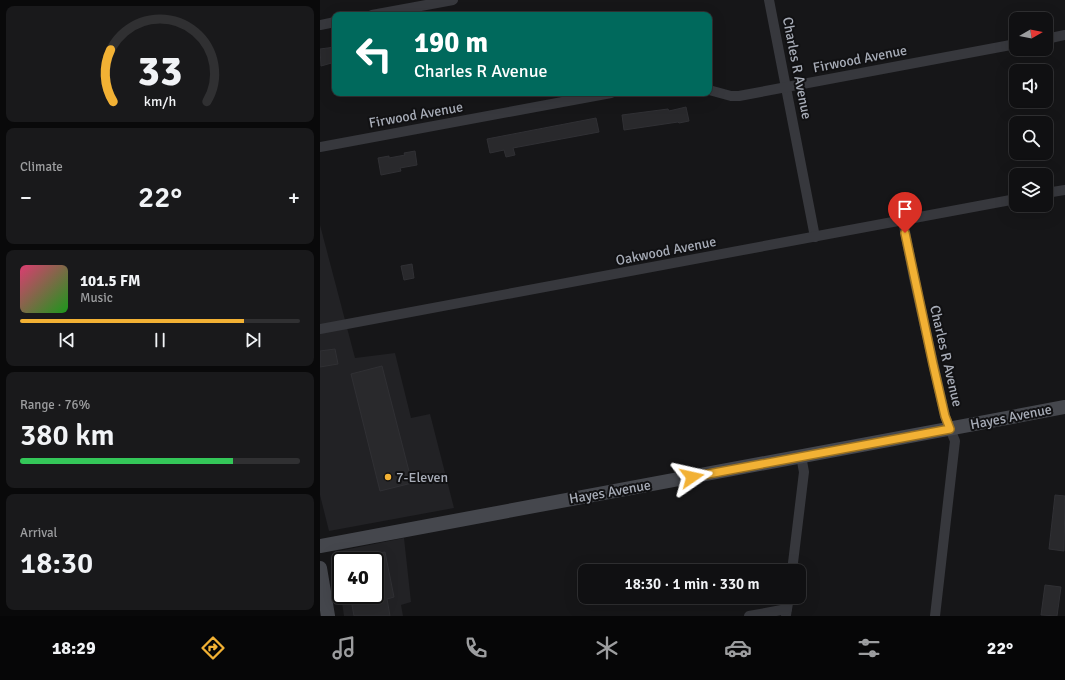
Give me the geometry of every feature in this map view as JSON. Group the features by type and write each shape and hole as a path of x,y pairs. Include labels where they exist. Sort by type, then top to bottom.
{"street":[{"path":"388,12 453,0"},
{"name":"Charles R Avenue","path":"769,0 815,237"},
{"path":"320,24 332,22"},
{"path":"1053,38 1065,35"},
{"name":"Firwood Avenue","path":"712,91 731,96 739,96 1009,45"},
{"name":"Firwood Avenue","path":"320,147 595,96"},
{"path":"1053,193 1065,190"},
{"name":"Oakwood Avenue","path":"320,328 1009,200"},
{"name":"Charles R Avenue","path":"903,221 945,416 955,440 935,616"},
{"name":"Hayes Avenue","path":"320,546 1065,407"},
{"path":"793,564 804,472 801,456"},
{"path":"320,568 325,612"},
{"path":"749,616 787,612"}],"shaded area":[{"path":"320,225 355,358 395,353 411,418 430,414 454,508 329,531 320,495"},
{"path":"404,538 411,602 401,605 403,616 344,616 342,604 384,604 384,552 339,552"}],"building":[{"path":"332,47 332,63 321,66 320,49"},
{"path":"686,107 689,121 624,130 622,115 668,109 669,111"},
{"path":"596,118 599,132 513,148 515,155 506,157 504,150 490,153 487,139"},
{"path":"415,151 417,165 400,168 401,171 381,175 378,158 389,156 389,158 405,155 404,153"},
{"path":"412,264 414,278 404,280 401,266"},
{"path":"335,349 338,364 320,367 320,351"},
{"path":"382,366 412,483 380,491 351,374"},
{"path":"1055,495 1065,496 1064,551 1049,549"},
{"path":"384,552 394,597 387,599 390,616 354,616 352,605 384,604"},
{"path":"1045,585 1061,587 1057,616 1041,615"}],"place":[{"name":"7-Eleven","path":"388,477"}],"route":[{"path":"692,477 950,429 945,416 933,364 905,233"}]}
